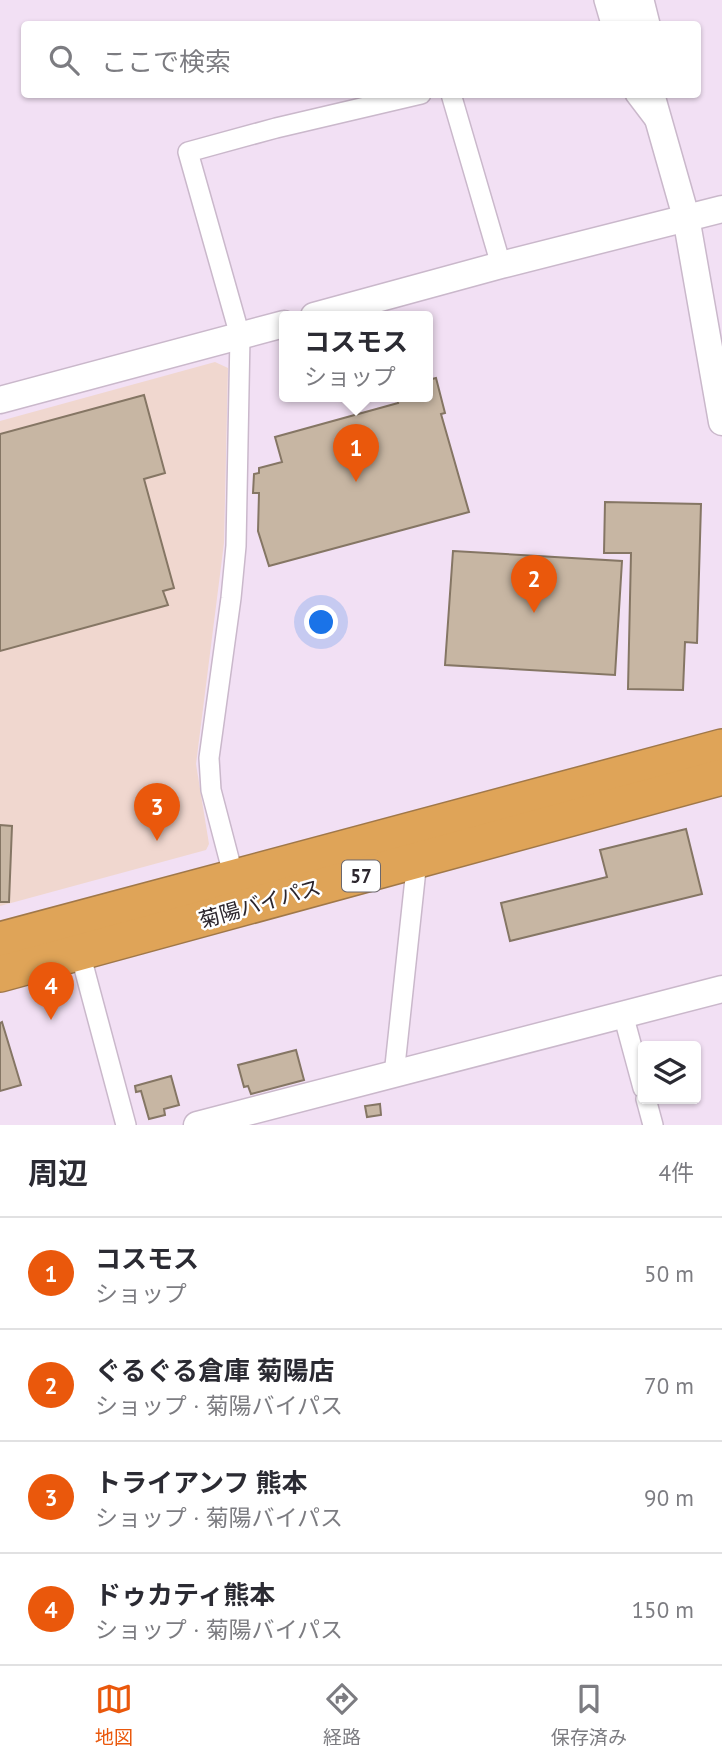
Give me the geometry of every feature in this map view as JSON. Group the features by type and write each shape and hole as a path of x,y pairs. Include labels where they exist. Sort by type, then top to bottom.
{"highway":[{"name":"菊陽バイパス","path":"0,940 722,747"},
{"name":"菊陽バイパス","path":"0,974 722,777"}],"street":[{"path":"604,0 610,21"},
{"path":"624,0 630,21"},
{"path":"644,0 649,21"},
{"path":"234,878 211,790 209,758 236,546 240,336 188,152 404,98"},
{"path":"452,98 501,265"},
{"path":"638,98 661,128"},
{"path":"652,98 686,217 722,422"},
{"path":"661,128 662,98"},
{"path":"332,311 722,209"},
{"path":"0,400 279,325"},
{"path":"394,1074 417,860"},
{"path":"80,953 127,1125"},
{"path":"197,1125 722,989"},
{"path":"623,1014 638,1070"},
{"path":"647,1104 653,1125"}],"shaded area":[{"path":"215,362 228,368 224,543 196,764 209,844 206,850 0,906 0,421"}],"building":[{"path":"436,378 445,413 441,414 469,512 269,566 258,531 259,493 253,493 254,474 259,473 259,468 282,462 275,437 398,402 433,402 433,379"},
{"path":"144,395 165,473 144,479 174,588 163,591 168,605 0,651 0,434"},
{"path":"605,502 701,504 697,643 685,642 683,690 628,689 631,553 604,553"},
{"path":"453,551 622,561 615,675 445,665"},
{"path":"0,825 12,826 9,902 0,902"},
{"path":"686,829 702,894 510,941 501,903 607,877 600,850"},
{"path":"2,1022 21,1085 0,1091 0,1023"},
{"path":"296,1050 304,1080 251,1094 248,1086 244,1087 238,1065"},
{"path":"171,1076 179,1105 164,1109 165,1115 149,1119 141,1091 136,1092 135,1086"},
{"path":"380,1104 381,1115 367,1117 365,1106"}],"place":[{"name":"コスモス","path":"356,482"},
{"name":"ぐるぐる倉庫 菊陽店","path":"534,613"},
{"name":"トライアンフ 熊本","path":"157,841"},
{"name":"ドゥカティ熊本","path":"51,1020"}]}
